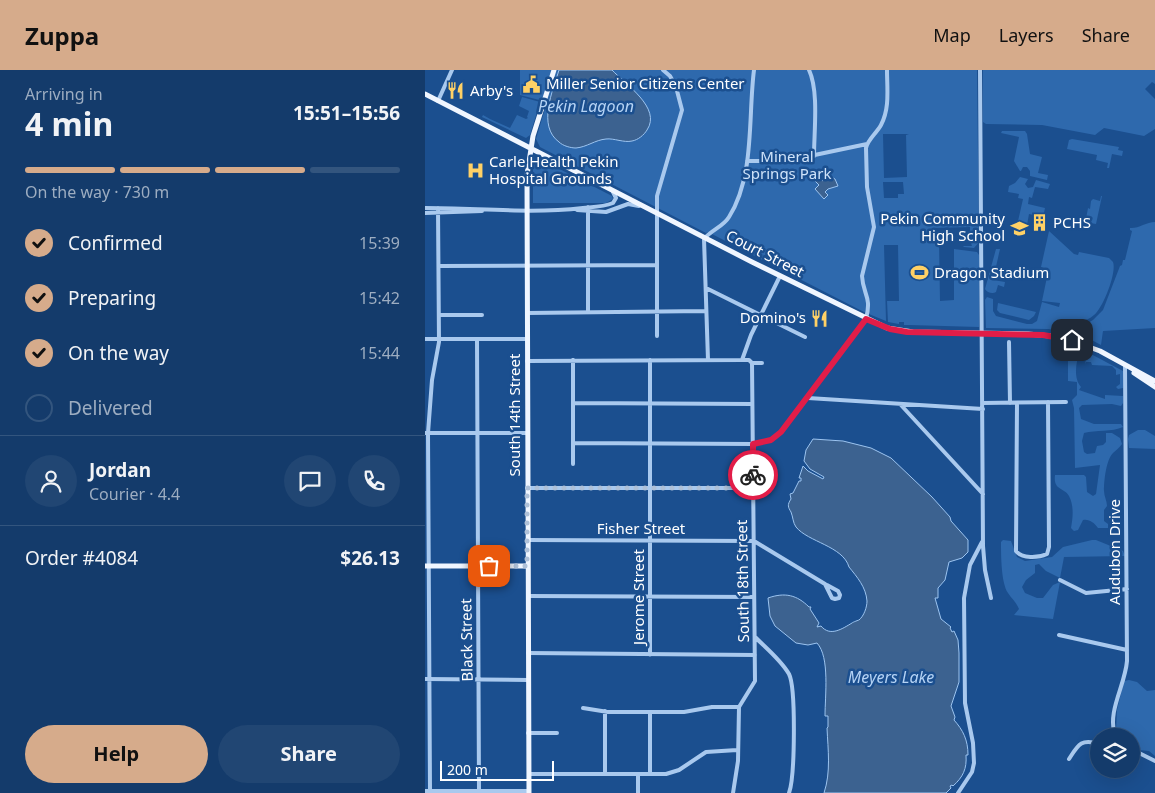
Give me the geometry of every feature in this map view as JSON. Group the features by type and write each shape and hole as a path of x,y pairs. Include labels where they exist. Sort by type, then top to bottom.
{"main road":[{"name":"South 14th Street","path":"529,792 527,175 537,122 554,70"},
{"name":"Court Street","path":"425,94 704,238 887,328 898,331 1062,337 1090,347 1115,360 1155,387"},
{"name":"Court Street","path":"1125,366 1155,381"},
{"path":"427,566 527,566"}],"street":[{"path":"438,101 452,70"},
{"path":"657,336 656,213 658,190 682,110 676,87 670,76 663,70"},
{"path":"708,360 704,238 730,216 739,195 747,161 750,100 754,70"},
{"path":"809,70 814,92 815,156"},
{"path":"573,443 753,444 777,437 866,319 869,300 862,282 862,276 873,227 865,174 865,157 867,144 878,131 886,113 887,70"},
{"path":"980,70 983,538 985,570 991,598"},
{"path":"747,161 779,162 867,144"},
{"path":"588,210 615,202 615,195 606,187"},
{"path":"425,208 439,210 588,210 607,212 629,204 649,209"},
{"path":"425,213 439,210"},
{"path":"439,210 439,339 426,433 427,791 529,792"},
{"path":"588,210 589,312"},
{"path":"439,266 657,264"},
{"path":"742,360 751,335 780,276"},
{"path":"705,288 805,337"},
{"path":"527,313 706,311"},
{"path":"439,315 482,315"},
{"path":"425,339 527,339"},
{"name":"Black Street","path":"477,339 479,791"},
{"path":"1009,342 1010,403"},
{"path":"573,360 573,464"},
{"name":"Jerome Street","path":"650,360 650,655"},
{"path":"527,361 749,360 752,363 761,363"},
{"name":"South 18th Street","path":"739,707 754,685 752,363"},
{"name":"Audubon Drive","path":"1113,728 1114,715 1125,674 1127,650 1125,366"},
{"path":"808,398 983,409"},
{"path":"1017,403 1016,549 1018,554 1039,557 1048,553 1048,402"},
{"path":"983,404 1066,402"},
{"path":"573,403 753,404"},
{"path":"899,404 983,494"},
{"path":"426,433 527,433"},
{"path":"527,488 753,488"},
{"path":"958,793 972,772 974,763 973,743 965,703 964,598 970,565 983,538"},
{"name":"Fisher Street","path":"527,540 754,541"},
{"path":"754,541 827,585"},
{"path":"1060,580 1086,593 1127,590"},
{"path":"528,596 754,597"},
{"path":"1059,635 1127,650"},
{"path":"755,637 785,668 792,682 793,770 789,793"},
{"path":"528,653 755,654"},
{"path":"428,679 528,680"},
{"path":"583,708 605,711 684,712 712,707 739,707 733,793"},
{"path":"605,711 605,774"},
{"path":"650,712 650,774"},
{"path":"528,733 557,733"},
{"path":"1069,759 1077,746 1087,741 1090,742"},
{"path":"529,774 650,774 672,772 686,768 706,752 737,750"},
{"path":"1140,754 1155,761"},
{"path":"638,774 639,793"}],"green space":[{"name":"Mineral Springs Park","path":"520,70 977,70 979,242 974,248 963,246 972,246 970,227 933,228 939,239 940,301 954,300 954,249 977,252 979,255 979,327 904,325 904,322 899,322 899,324 888,322 887,301 899,301 898,245 884,245 886,321 864,312 708,232 706,233 540,147 536,139 547,102 520,95","holes":["883,134 909,134 906,135 907,177 884,178","883,182 903,182 904,194 898,194 898,198 884,198"]},
{"path":"983,70 1155,70 1155,84 1152,82 1145,89 1155,99 1155,129 1144,136 1104,128 1095,135 1042,125 986,124 983,122"},
{"path":"522,97 540,102 530,135 526,138 482,117 483,115 510,128 517,115 528,118 529,111 519,106"},
{"path":"1002,131 1025,131 1030,154 1042,157 1038,173 1048,175 1047,180 1030,176 1030,171 1027,167 1023,167 1020,171 1014,161 1019,137 1001,133"},
{"path":"1069,140 1119,147 1118,150 1123,151 1122,156 1112,154 1109,168 1107,168 1108,163 1096,160 1097,155 1067,149"},
{"path":"538,160 544,161 612,196 613,199 606,203 533,203 533,165"},
{"path":"1020,177 1028,179 1025,184 1028,188 1033,187 1036,180 1050,184 1048,189 1035,187 1032,198 1029,197 1028,204 1045,208 1043,217 1029,214 1027,225 1023,225 1022,231 1016,230 1023,199 1018,198 1019,194 1008,192 1009,186"},
{"path":"1101,196 1096,224 1090,223 1086,219 1088,208 1090,209 1093,199 1100,201"},
{"path":"1155,222 1155,328 1103,331 1101,345 1080,334 1079,328 1093,320 1103,310 1120,266 1123,260 1125,260 1132,231 1130,228"},
{"path":"1049,231 1074,254 1078,255 1079,252 1109,258 1113,262 1114,267 1111,281 1098,311 1087,320 1070,326 1063,331 986,328 985,300 987,297 993,299 993,311 996,316 1027,324 1037,321 1042,302 1059,307 1060,303 1042,301 1047,277 1049,277 1050,273 1044,272 1045,268 1041,267"},
{"path":"996,249 1000,249 993,280 1005,282 1004,287 998,285 996,292 992,293 985,289"},
{"path":"998,303 1036,312 1029,320 1000,313 997,310"},
{"path":"1068,345 1080,351 1076,370 1078,383 1081,387 1079,390 1105,399 1105,395 1123,396 1121,406 1112,404 1082,405 1079,408 1081,419 1094,424 1121,424 1123,427 1114,430 1084,433 1082,441 1084,452 1087,454 1095,453 1097,446 1103,445 1106,442 1106,433 1112,433 1120,438 1122,444 1109,460 1104,482 1107,506 1104,510 1104,521 1108,524 1108,528 1098,528 1092,522 1083,520 1078,530 1074,531 1071,528 1073,512 1071,500 1067,493 1057,486 1055,480 1055,475 1084,475 1086,477 1087,492 1093,496 1096,494 1100,465 1075,468 1074,408 1072,400 1077,395 1077,382 1068,381"},
{"path":"1089,353 1123,371 1123,388 1118,389 1116,387 1120,384 1120,374 1116,375 1116,370 1112,366 1092,365 1091,362 1086,362 1085,364 1087,354"},
{"path":"1138,430 1145,430 1155,436 1155,449 1129,448 1129,435"},
{"path":"1003,540 1011,541 1017,557 1025,561 1052,557 1063,547 1092,540 1123,551 1125,556 1064,557 1060,578 1046,571 1039,564 1035,565 1035,573 1026,580 1022,587 1025,593 1037,598 1043,598 1053,585 1060,582 1053,619 1014,615 1019,609 1008,593 1004,582 1001,554 1001,542"},
{"path":"1124,681 1137,682 1147,691 1155,690 1155,756 1149,751 1140,750 1140,728 1116,728 1117,710"}],"water":[{"name":"Pekin Lagoon","path":"559,70 612,70 633,89 646,105 650,113 650,122 646,132 634,140 606,139 576,148 561,143 552,135 548,117 551,97"},
{"path":"826,174 835,179 838,186 828,189 825,192 828,195 824,199 815,189 819,185 815,181 818,177 823,181"},
{"name":"Meyers Lake","path":"813,439 843,441 871,448 891,458 932,497 968,540 968,552 962,558 949,562 945,580 938,588 938,598 935,598 941,619 951,627 958,640 959,682 951,706 955,717 954,720 964,736 968,750 962,776 953,786 950,786 951,788 946,793 824,793 829,761 828,716 825,716 826,677 824,658 817,643 808,645 796,643 775,626 770,616 768,598 780,595 795,597 811,607 810,609 819,623 817,627 821,626 828,631 836,631 859,620 866,609 865,591 845,560 833,549 801,532 795,525 789,507 790,494 793,493 799,481 801,481 801,478 799,478 803,466 823,479 824,477 810,469 804,461 806,450"}],"way so far":[{"path":"489,566 527,566 527,488 753,488 753,475"}],"place":[{"name":"Miller Senior Citizens Center","path":"532,84"},
{"name":"Arby's","path":"456,91"},
{"name":"Carle Health Pekin Hospital Grounds","path":"475,171"},
{"name":"PCHS","path":"1039,223"},
{"name":"Pekin Community High School","path":"1019,228"},
{"name":"Dragon Stadium","path":"920,273"},
{"name":"Domino's","path":"820,318"}],"route":[{"path":"753,475 753,444 777,437 866,319 890,329 907,332 1008,333 1062,337 1072,340"}]}
